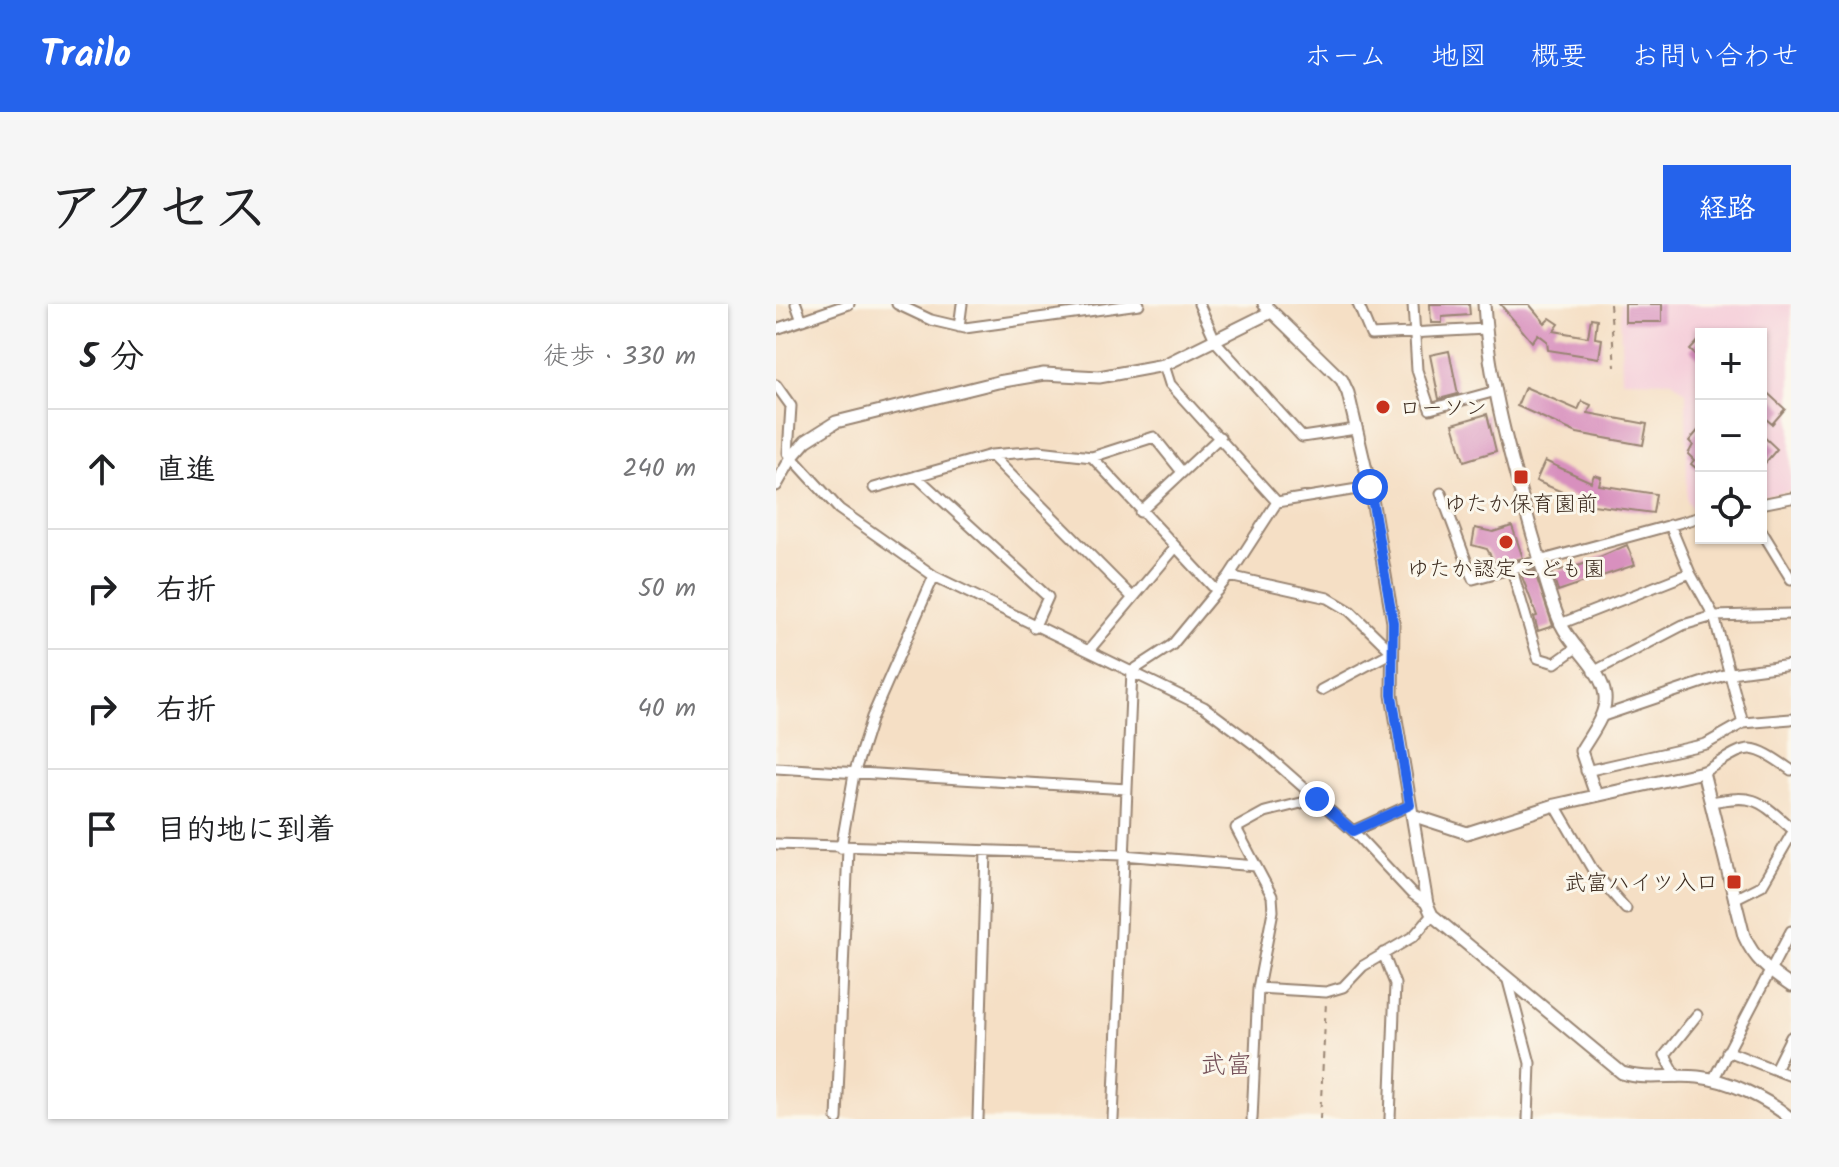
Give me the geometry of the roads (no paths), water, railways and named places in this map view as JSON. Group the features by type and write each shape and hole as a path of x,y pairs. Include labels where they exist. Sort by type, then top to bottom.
{"street":[{"path":"796,304 801,318"},
{"path":"776,329 830,306 849,304"},
{"path":"897,304 931,320 959,327 1139,304"},
{"path":"959,327 962,304"},
{"path":"1199,304 1216,342 1302,437 1356,429"},
{"path":"1358,304 1371,335 1486,329"},
{"path":"1413,304 1417,370 1430,409 1496,391"},
{"path":"1484,304 1508,449 1560,624 1602,685 1606,699 1581,751 1596,795"},
{"path":"776,485 792,457 820,430 836,422 998,382 1044,374 1099,377 1164,365 1216,342 1268,308 1342,380 1370,487 1393,622 1392,695 1429,910 1414,936 1363,966 1343,987 1326,992 1258,988"},
{"path":"1164,365 1170,384 1277,502"},
{"path":"776,385 791,406 788,453 839,509 934,576 1034,628 1090,649 1204,707 1259,748 1353,831 1429,910 1622,1073 1638,1078 1713,1080 1763,1100 1791,1119"},
{"path":"874,488 991,455 1039,451 1092,457 1154,437 1182,472"},
{"path":"1140,512 1220,437"},
{"path":"991,455 1133,598"},
{"path":"1092,457 1140,512 1217,591"},
{"path":"916,476 1048,597 1034,628"},
{"path":"1132,671 1172,645 1229,576 1277,502 1370,487"},
{"path":"1441,493 1473,579 1695,519"},
{"path":"1767,503 1791,498"},
{"path":"1670,525 1690,573 1714,616 1743,723"},
{"path":"1767,540 1791,579"},
{"path":"1090,649 1175,548"},
{"path":"1512,570 1538,658 1555,663 1576,648"},
{"path":"1560,624 1690,573"},
{"path":"837,1119 845,848 854,774 872,717 934,576"},
{"path":"1229,576 1328,598 1350,611 1392,652"},
{"path":"1593,672 1683,625 1714,616 1791,614"},
{"path":"1321,690 1392,652"},
{"path":"1600,717 1730,673 1791,665"},
{"path":"1113,1119 1132,671"},
{"path":"1586,771 1706,744 1743,723 1791,719"},
{"path":"1353,831 1411,810 1467,833 1555,805 1703,772 1747,747 1770,755 1791,770"},
{"path":"776,768 1127,789"},
{"path":"1703,772 1734,899 1750,950 1769,971 1791,986"},
{"path":"1711,802 1742,797 1755,800 1791,828"},
{"path":"1252,1119 1258,988 1273,911 1272,896 1236,828 1265,812 1317,799"},
{"path":"1555,805 1594,872 1626,909"},
{"path":"1734,899 1762,885 1791,835"},
{"path":"776,844 1123,855 1256,866"},
{"path":"978,1119 986,851"},
{"path":"1713,1080 1791,931"},
{"path":"1383,953 1395,984 1390,1119"},
{"path":"1507,975 1530,1063 1528,1119"},
{"path":"1677,1077 1665,1055 1697,1015"},
{"path":"1775,1069 1791,1037"},
{"path":"1727,1051 1791,1076"}],"place":[{"name":"ローソン","path":"1383,407"},
{"name":"ゆたか保育園前","path":"1521,477"},
{"name":"ゆたか認定こども園","path":"1506,542"},
{"name":"武富ハイツ入口","path":"1734,882"}],"district":[{"name":"武富","path":"1226,1064"}]}
